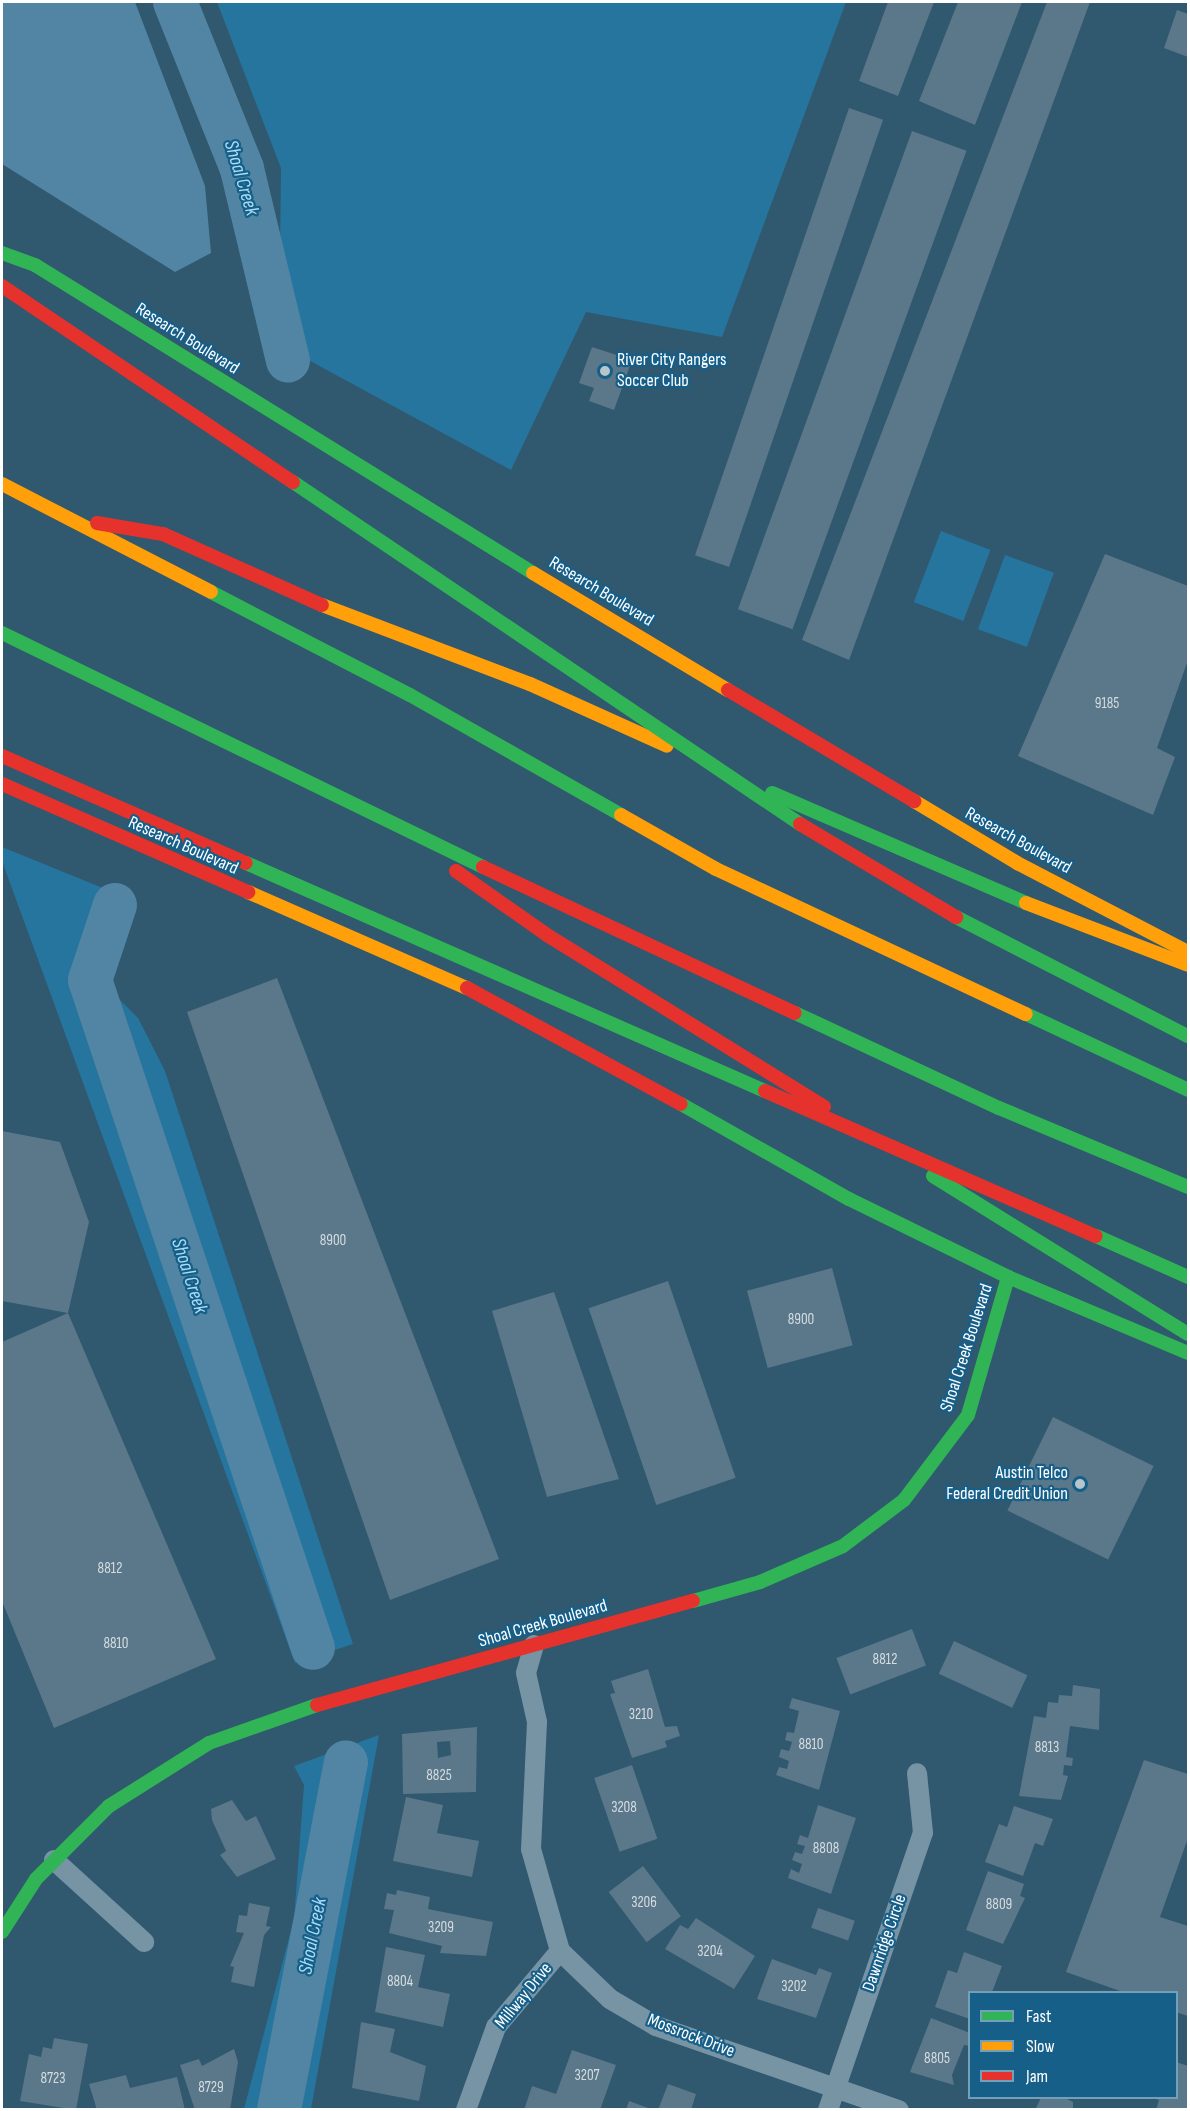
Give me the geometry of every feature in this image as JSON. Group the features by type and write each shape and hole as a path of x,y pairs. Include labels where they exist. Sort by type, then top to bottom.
{"main road":[{"name":"Research Boulevard","path":"2,253 35,265 372,476 1017,863 1188,952"},
{"path":"2,286 834,847 956,917 1188,1036"},
{"path":"2,484 410,695 716,869 1188,1090"},
{"path":"64,517 163,534 348,616 530,684 850,830 1188,966"},
{"path":"2,633 383,820 999,1108 1188,1187"},
{"path":"2,756 1188,1277"},
{"name":"Research Boulevard","path":"2,784 502,1003 799,1173 1008,1277 1188,1353"},
{"path":"383,820 547,935 1188,1334"},
{"path":"956,917 1157,1002"},
{"name":"Shoal Creek Boulevard","path":"2,1932 54,1860 109,1806 209,1743 265,1720 769,1579 820,1558 878,1522 927,1476 968,1415 1008,1277"}],"street":[{"path":"534,1645 526,1673 537,1722 531,1849 560,1951"},
{"name":"Dawnridge Circle","path":"828,2109 923,1833 917,1773"},
{"path":"54,1860 144,1942"},
{"name":"Mossrock Drive","path":"560,1951 610,1999 656,2026 899,2109"},
{"name":"Millway Drive","path":"466,2109 496,2027 560,1951"}],"shaded area":[{"path":"2,2 135,2 205,186 211,253 175,272 2,164"},
{"path":"217,2 846,2 722,337 586,312 511,470 279,344 281,168"},
{"path":"941,531 990,550 963,621 914,602"},
{"path":"1005,555 1054,573 1027,647 978,629"},
{"path":"2,847 130,899 104,959 104,984 138,1018 165,1071 353,1644 295,1663 2,861"},
{"path":"379,1735 311,2109 244,2109 294,1919 304,1785 294,1766"}],"building":[{"path":"888,2 934,2 898,96 859,81"},
{"path":"958,2 1022,2 975,125 919,101"},
{"path":"1047,2 1090,2 849,660 802,640"},
{"path":"1177,10 1188,14 1188,57 1164,48"},
{"path":"849,108 883,120 729,567 695,555"},
{"path":"912,131 967,151 792,629 738,609"},
{"name":"River City Rangers Soccer Club","path":"592,347 632,360 614,410 589,401 594,388 579,383"},
{"path":"1105,554 1188,586 1188,660 1157,748 1175,757 1153,815 1018,756"},
{"path":"277,978 499,1559 390,1600 187,1012"},
{"path":"2,1131 60,1142 89,1222 68,1313 2,1301"},
{"path":"832,1268 853,1345 768,1368 747,1291"},
{"path":"668,1281 736,1478 656,1505 589,1308"},
{"path":"554,1292 619,1479 547,1497 492,1311"},
{"path":"68,1313 216,1659 54,1728 2,1601 2,1342"},
{"path":"1053,1417 1154,1466 1108,1560 1007,1510"},
{"path":"912,1629 926,1665 850,1694 836,1658"},
{"path":"954,1641 1027,1675 1012,1708 939,1674"},
{"path":"648,1669 665,1727 677,1726 680,1736 665,1741 667,1747 632,1758 610,1694 615,1693 611,1681"},
{"path":"1073,1685 1100,1689 1099,1730 1070,1726 1066,1757 1073,1758 1072,1766 1064,1765 1063,1775 1068,1776 1061,1800 1019,1796 1034,1716 1046,1718 1048,1702 1058,1703 1059,1695 1072,1696"},
{"path":"792,1698 840,1711 819,1790 776,1775 779,1767 787,1769 789,1761 779,1757 781,1749 789,1751 792,1742 785,1740 787,1732 794,1733 799,1711 789,1708"},
{"path":"477,1727 476,1792 403,1794 402,1734","holes":["450,1741 451,1755 438,1758 437,1742"]},
{"path":"1144,1760 1188,1774 1188,1838 1160,1917 1188,1926 1188,2016 1178,2013 1178,1991 1120,1991 1066,1972"},
{"path":"632,1765 657,1839 620,1852 594,1778"},
{"path":"406,1797 443,1805 437,1833 479,1841 472,1877 393,1861"},
{"path":"232,1800 246,1821 256,1816 276,1859 237,1877 220,1855 226,1851 212,1820 211,1809"},
{"path":"818,1805 856,1818 831,1894 788,1878 791,1869 799,1873 802,1864 792,1860 795,1852 802,1854 805,1846 797,1844 800,1835 808,1838"},
{"path":"1014,1806 1053,1819 1043,1846 1035,1843 1023,1876 985,1862 999,1824 1007,1827"},
{"path":"643,1866 681,1916 647,1942 609,1892"},
{"path":"988,1871 1024,1884 1020,1896 1025,1898 1003,1944 966,1930"},
{"path":"397,1890 430,1897 428,1909 493,1922 486,1956 440,1953 442,1946 389,1933 394,1910 384,1909 387,1893 396,1895"},
{"path":"249,1903 270,1907 266,1926 271,1927 264,1935 254,1987 231,1982 234,1967 230,1966 244,1933 236,1932 239,1915 247,1916"},
{"path":"818,1908 855,1921 848,1941 811,1928"},
{"path":"696,1918 755,1956 734,1989 665,1949 680,1925 688,1929"},
{"path":"386,1947 425,1955 418,1987 450,1994 443,2027 375,2012"},
{"path":"964,1952 1002,1966 992,1991 968,1991 968,2018 935,2007 948,1970 957,1973"},
{"path":"772,1959 816,1975 819,1968 832,1973 816,2018 757,1999"},
{"path":"931,2018 968,2032 968,2046 964,2045 952,2075 954,2085 910,2072"},
{"path":"361,2022 395,2029 390,2052 426,2066 419,2101 352,2088"},
{"path":"54,2038 88,2044 76,2110 20,2101 29,2054 41,2057 43,2047 52,2049"},
{"path":"234,2049 238,2062 230,2110 195,2110 180,2065 199,2059 202,2066"},
{"path":"572,2050 616,2065 600,2110 524,2110 532,2086 556,2094"},
{"path":"1178,2063 1188,2066 1188,2109 1156,2110 1159,2100 1156,2099 1178,2099"},
{"path":"126,2075 130,2088 177,2077 185,2110 97,2110 89,2084"},
{"path":"668,2084 696,2094 691,2110 658,2110"},
{"path":"1040,2099 1067,2099 1073,2102 1073,2110 1035,2110"},
{"path":"629,2101 651,2109 651,2110 626,2110"}],"waterway":[{"name":"Shoal Creek","path":"175,2 242,169 288,361"},
{"name":"Shoal Creek","path":"115,905 90,980 313,1648"},
{"name":"Shoal Creek","path":"279,2110 346,1762"}],"traffic: fast":[{"path":"2,253 35,265 533,573"},
{"path":"293,482 800,824"},
{"path":"211,592 410,695 621,815"},
{"path":"2,633 483,867"},
{"path":"772,793 1026,903"},
{"path":"246,863 765,1091"},
{"path":"956,917 1188,1036"},
{"path":"795,1013 999,1108 1188,1187"},
{"path":"1026,1014 1188,1090"},
{"path":"681,1104 849,1199 1008,1277 1188,1353"},
{"path":"933,1176 1188,1334"},
{"path":"1096,1236 1188,1277"},
{"path":"693,1601 760,1582 843,1546 904,1500 968,1415 1008,1277"},
{"path":"2,1932 36,1879 109,1806 209,1743 317,1705"}],"traffic: slow":[{"path":"2,484 211,592"},
{"path":"533,573 728,690"},
{"path":"322,605 530,684 667,746"},
{"path":"914,801 1017,863 1188,952"},
{"path":"621,815 716,869 1026,1014"},
{"path":"248,892 467,988"},
{"path":"1026,903 1188,965"}],"traffic: jam":[{"path":"2,286 293,482"},
{"path":"97,523 163,534 322,605"},
{"path":"728,690 914,801"},
{"path":"2,756 246,863"},
{"path":"2,784 248,892"},
{"path":"800,824 956,917"},
{"path":"483,867 795,1013"},
{"path":"456,871 547,935 824,1107"},
{"path":"467,988 681,1104"},
{"path":"765,1091 1096,1236"},
{"path":"317,1705 693,1601"}],"place":[{"name":"River City Rangers Soccer Club","path":"605,371"},
{"name":"Austin Telco Federal Credit Union","path":"1080,1484"}]}
